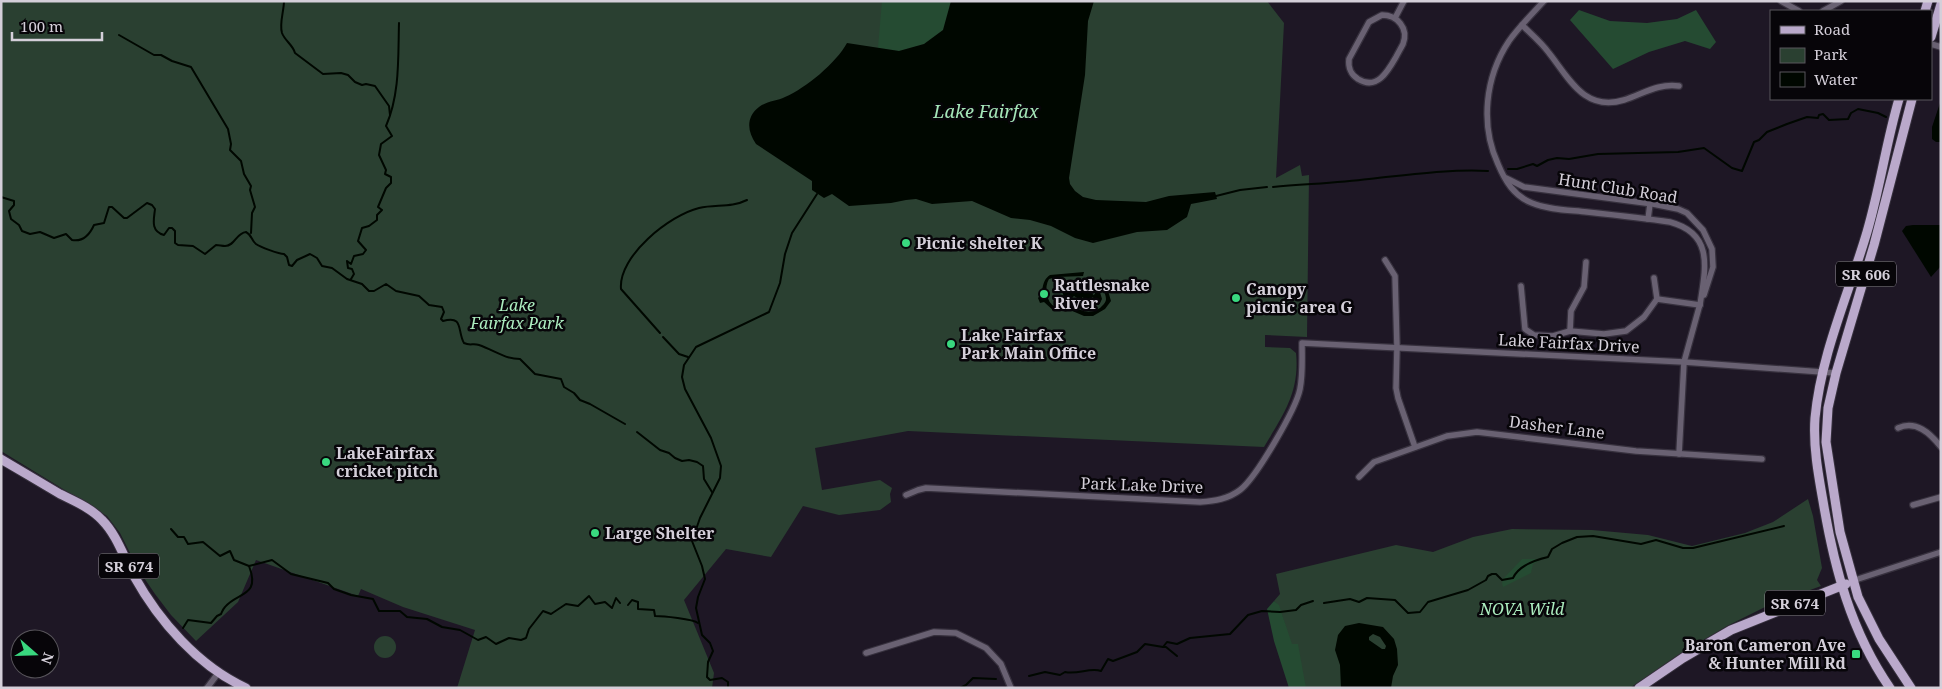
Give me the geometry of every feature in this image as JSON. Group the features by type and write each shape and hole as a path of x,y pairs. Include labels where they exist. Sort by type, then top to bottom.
{"main road":[{"path":"1932,34 1941,4"},
{"name":"SR 606","path":"1890,688 1863,641 1841,586 1826,517 1816,454 1815,418 1824,372 1868,229 1899,100"},
{"name":"SR 606","path":"1911,688 1873,629 1852,581 1840,532 1827,458 1828,408 1836,373 1874,245 1912,100"},
{"name":"SR 674","path":"1,458 87,508 102,520 156,611 194,652 219,672 246,688"},
{"name":"SR 674","path":"1639,688 1683,658 1731,630 1852,581"}],"street":[{"path":"1395,18 1404,1"},
{"name":"Hunt Club Road","path":"1544,1 1522,25 1501,54 1489,93 1487,120 1489,136 1496,161 1504,177 1513,191 1522,198 1544,207 1679,224 1690,231 1699,241 1705,259 1700,305"},
{"path":"1781,1 1797,10"},
{"path":"1825,10 1841,1"},
{"path":"1382,15 1395,18 1399,21 1404,31 1403,44 1381,79 1371,83 1355,78 1350,69 1348,59 1372,19 1382,15"},
{"path":"1522,25 1548,52 1574,87 1588,98 1614,102 1657,87 1679,86"},
{"name":"Hunt Club Road","path":"1504,177 1524,187 1678,209 1687,213 1697,222 1708,239 1712,249 1713,267 1684,362 1679,454"},
{"path":"1648,219 1650,204"},
{"path":"1385,260 1395,276 1396,388 1416,447"},
{"path":"1570,331 1571,311 1584,287 1586,262"},
{"path":"1521,286 1525,330 1534,335 1552,336 1570,331 1604,334 1626,331 1644,316 1656,299 1654,278"},
{"path":"1656,299 1700,305"},
{"name":"Lake Fairfax Drive","path":"1302,343 1684,362 1836,373"},
{"name":"Park Lake Drive","path":"906,495 926,488 1200,502 1224,499 1240,490 1252,478 1295,406 1301,387 1302,343"},
{"path":"1898,428 1910,425 1916,426 1930,435 1941,446"},
{"name":"Dasher Lane","path":"1359,477 1374,462 1447,436 1476,432 1636,451 1762,459"},
{"path":"1913,505 1941,497"},
{"path":"1852,581 1941,552"},
{"path":"866,652 934,632 956,633 986,648 1001,664 1011,688"},
{"path":"207,688 219,672"}],"green space":[{"name":"Lake Fairfax Park","path":"1,1 1267,1 1284,23 1276,178 1300,165 1302,176 1309,175 1307,337 1265,335 1265,347 1290,348 1296,353 1297,367 1293,391 1284,413 1264,447 908,431 815,448 822,490 880,480 892,488 890,494 891,502 880,510 839,515 803,506 771,557 726,549 684,600 714,673 712,688 457,688 475,630 403,607 361,589 358,596 256,560 238,602 196,641 171,615 155,594 138,569 120,533 107,516 1,451"},
{"path":"882,1 951,1 943,30 924,44 899,51 878,48"},
{"path":"1579,10 1610,21 1647,23 1677,19 1696,10 1716,42 1710,49 1685,41 1649,52 1613,69 1570,20"},
{"name":"NOVA Wild","path":"1808,499 1813,516 1822,568 1817,580 1821,586 1769,605 1727,626 1678,655 1630,688 1297,688 1283,617 1274,601 1280,594 1276,574 1396,545 1433,552 1473,537 1512,529 1592,530 1648,535 1692,546 1745,533 1773,522"},
{"path":"1522,559 1542,559 1533,564 1531,573 1503,587 1504,578"},
{"path":"1274,601 1279,605 1292,644 1298,644 1306,688 1289,688 1274,641 1267,609"},
{"path":"385,636 393,639 396,647 393,655 385,658 377,655 374,647 377,639"}],"water":[{"name":"Lake Fairfax","path":"951,1 1094,1 1088,21 1085,75 1069,178 1070,184 1083,197 1096,200 1146,202 1169,196 1215,192 1217,199 1191,204 1187,217 1167,230 1137,232 1093,243 1075,238 1051,226 1030,220 1011,218 972,201 932,204 916,199 849,206 832,194 824,198 812,190 812,181 756,144 749,124 752,115 759,107 793,93 811,81 836,59 847,43 899,51 924,44 943,30"},
{"path":"1941,100 1941,142 1936,142 1932,139 1932,127"},
{"path":"1941,225 1941,266 1931,277 1902,231 1906,226"},
{"name":"Rattlesnake River","path":"1084,272 1083,276 1049,279 1046,290 1050,302 1057,308 1070,307 1088,312 1100,308 1105,303 1106,298 1104,288 1099,285 1100,277 1106,284 1111,301 1105,309 1093,316 1084,316 1070,310 1054,311 1044,302 1040,303 1038,298 1045,281 1050,275"},
{"path":"1081,282 1084,283 1082,287 1089,286 1088,290 1092,289 1093,295 1095,294 1095,289 1099,289 1102,299 1099,305 1095,305 1093,297 1090,299 1090,306 1088,308 1085,308 1083,297 1080,300 1074,296 1069,301 1064,298 1062,290 1064,285 1073,286 1074,288 1074,285"},
{"path":"1359,623 1383,627 1394,639 1398,665 1393,676 1391,688 1341,688 1340,665 1335,650 1338,635 1345,626","holes":["1373,634 1380,637 1386,646 1385,649 1369,640 1369,637"]}],"waterway":[{"path":"284,1 281,29 283,36 295,53 323,74 341,73 348,75 355,82 362,85 375,86 389,106 390,115"},
{"path":"351,279 354,274 352,269 348,268 347,261 351,264 354,256 363,254 366,250 358,241 362,228 369,226 377,220 377,215 382,210 378,207 386,188 391,183 391,177 385,174 386,170 379,155 381,144 392,136 386,126 391,114 396,89 399,23"},
{"path":"119,35 154,55 161,55 191,67 228,129 231,144 230,150 241,161 244,174 251,186 250,190 255,207 252,213 251,233"},
{"path":"1508,169 1517,169 1533,164 1537,166 1557,158 1569,159 1598,154 1678,152 1704,148 1732,168 1742,171 1754,142 1767,132 1787,124 1807,117 1818,118 1819,115 1823,114 1829,120 1848,119 1851,113 1858,109 1878,113 1886,117"},
{"path":"1273,187 1345,182 1414,174 1488,171"},
{"path":"1216,196 1240,190 1267,187"},
{"path":"728,688 728,682 722,678 710,680 707,677 708,662 713,651 710,643 702,635 696,608 705,579 692,541 700,518 720,478 721,466 711,438 685,389 682,377 684,365 696,347 769,312 780,283 785,254 792,233 817,194"},
{"path":"1,197 14,201 14,205 9,211 11,219 19,225 22,231 30,234 40,232 54,238 66,234 72,240 80,240 88,234 94,225 104,223 109,207 112,207 124,218 127,218 147,203 155,209 154,224 157,231 164,235 169,228 172,228 175,231 175,243 193,246 205,254 216,245 225,246 231,244 246,232 258,245 284,254 289,265 292,266 297,260 310,254 317,258 322,266 332,268 347,279 362,284 369,291 374,291 386,284 396,291 419,296 429,305 442,307 444,312 441,319 443,321 454,320 457,322 464,343 479,345 504,356 520,359 535,374 561,379 564,387 574,393 580,400 625,424"},
{"path":"660,333 621,289 622,276 628,263 648,239 661,228 687,212 699,208 729,205 747,200"},
{"path":"663,337 679,354 688,357"},
{"path":"637,432 660,450 669,453 675,458 682,461 697,462 703,466 704,479 712,492"},
{"path":"1324,603 1350,599 1359,602 1367,598 1395,600 1408,613 1420,612 1428,602 1468,590 1486,580 1492,574 1496,574 1502,580 1513,578 1523,566 1548,557 1552,549 1577,537 1593,536 1641,544 1656,540 1683,548 1693,548 1784,526"},
{"path":"171,529 178,537 184,537 188,544 203,542 220,556 230,551 234,560 249,566 272,560 291,574 328,583 334,589 351,595 373,599 379,611 400,611 407,617 427,619 442,627 460,630 478,640 486,637 496,644 509,638 521,640 526,638 529,629 543,611 551,614 566,604 578,606 589,596 595,604 605,602 612,608 616,598 620,603"},
{"path":"183,628 188,620 211,623 230,602 246,593 252,583 249,566"},
{"path":"628,605 632,600 638,602 638,609 654,610 655,616 684,619 698,623"},
{"path":"1029,676 1045,672 1060,675 1065,672 1101,671 1108,659 1113,661 1137,652 1145,644 1163,647 1167,642 1177,644 1190,638 1230,634 1248,615 1262,611 1280,612 1296,610 1301,605 1313,601"},
{"path":"1163,647 1166,647 1177,656"},
{"path":"960,688 973,678 996,679"}],"place":[{"name":"Picnic shelter K","path":"906,243"},
{"name":"Rattlesnake River","path":"1044,294"},
{"name":"Canopy picnic area G","path":"1236,298"},
{"name":"Lake Fairfax Park Main Office","path":"951,344"},
{"name":"LakeFairfax cricket pitch","path":"326,462"},
{"name":"Large Shelter","path":"595,533"},
{"name":"Baron Cameron Ave & Hunter Mill Rd","path":"1856,654"}]}
